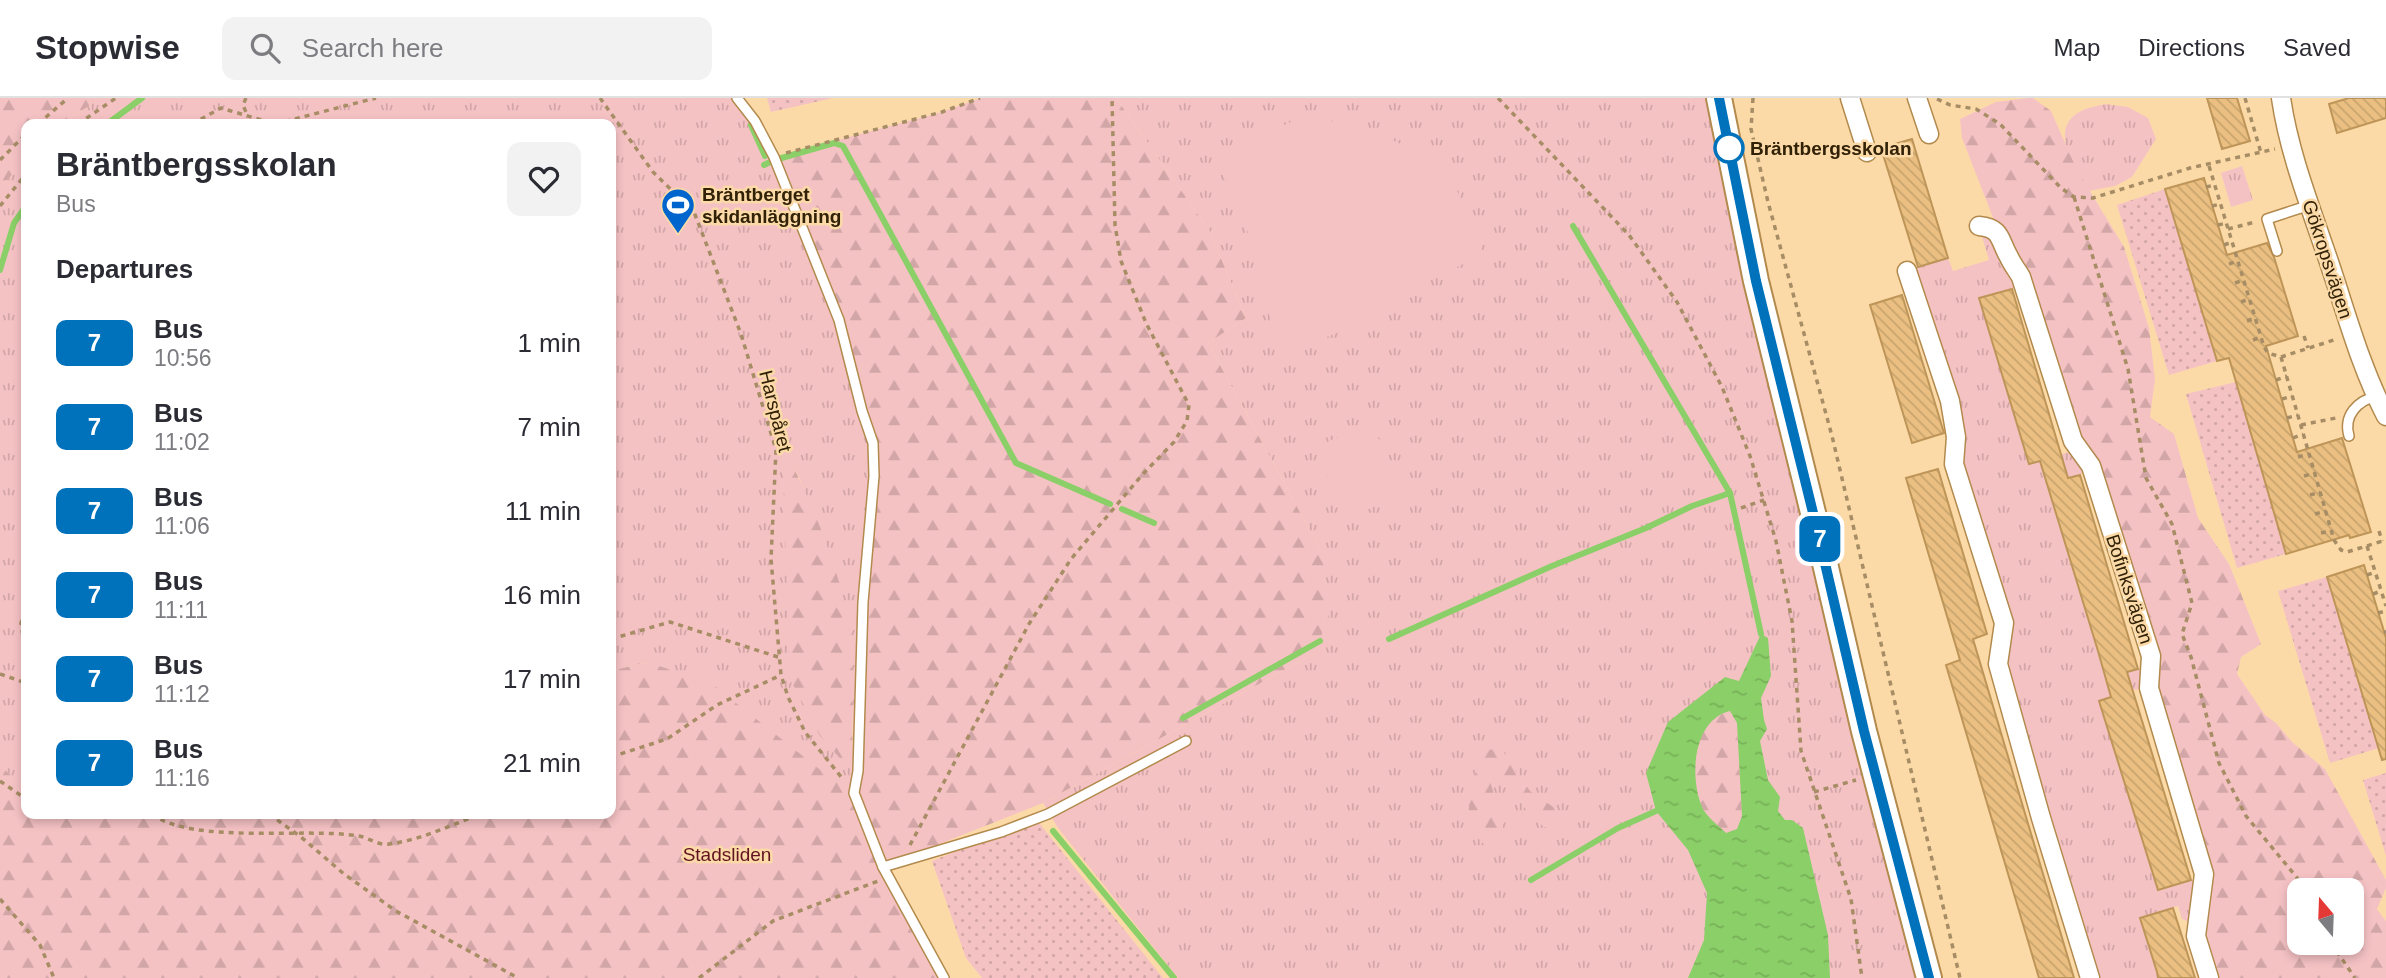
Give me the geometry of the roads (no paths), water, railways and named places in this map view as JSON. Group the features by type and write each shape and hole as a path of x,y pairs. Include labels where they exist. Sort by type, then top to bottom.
{"street":[{"path":"1719,98 1756,281 1864,731 1929,978"},
{"path":"1850,98 1867,152"},
{"path":"1917,98 1929,134"},
{"name":"Gökropsvägen","path":"2281,98 2291,146 2352,334 2386,416"},
{"name":"Bofinksvägen","path":"1979,226 1989,226 1999,234 2021,277 2073,441 2091,466 2151,656 2149,688 2205,879 2196,936 2208,978"},
{"path":"1907,271 1950,401 1956,438 1954,464 2004,623 1998,664 2090,978"}],"lane":[{"path":"737,98 755,121 774,157 839,320 873,443 874,476 863,602 858,771 854,793 883,867 944,978"},
{"path":"2277,251 2267,219 2310,205"},
{"path":"2349,436 2348,419 2363,400 2376,396"},
{"path":"883,867 1001,832 1048,814 1186,741"}],"water":[{"path":"1761,634 1768,638 1771,676 1761,698 1767,729 1760,741 1768,780 1780,797 1778,811 1785,820 1792,820 1803,828 1828,935 1830,978 1688,978 1704,940 1707,893 1688,850 1656,811 1646,773 1668,722 1725,677 1739,681","holes":["1730,711 1737,723 1742,816 1737,829 1726,833 1703,809 1695,768 1701,738 1708,726 1717,717"]}],"waterway":[{"path":"114,119 142,98"},
{"path":"751,125 765,156"},
{"path":"778,159 834,143 843,146 1016,463 1110,504"},
{"path":"764,165 770,162"},
{"path":"0,270 14,223 21,213"},
{"path":"1573,226 1730,493 1761,634"},
{"path":"1389,639 1692,506 1730,493"},
{"path":"1122,509 1154,523"},
{"path":"1183,718 1320,641"},
{"path":"1531,880 1618,828 1656,811"},
{"path":"1053,831 1174,978"}],"place":[{"name":"Bräntbergsskolan","path":"1729,148"},
{"name":"Bräntberget skidanläggning","path":"678,235"}],"park label":[{"name":"Stadsliden","path":"727,854"}]}
